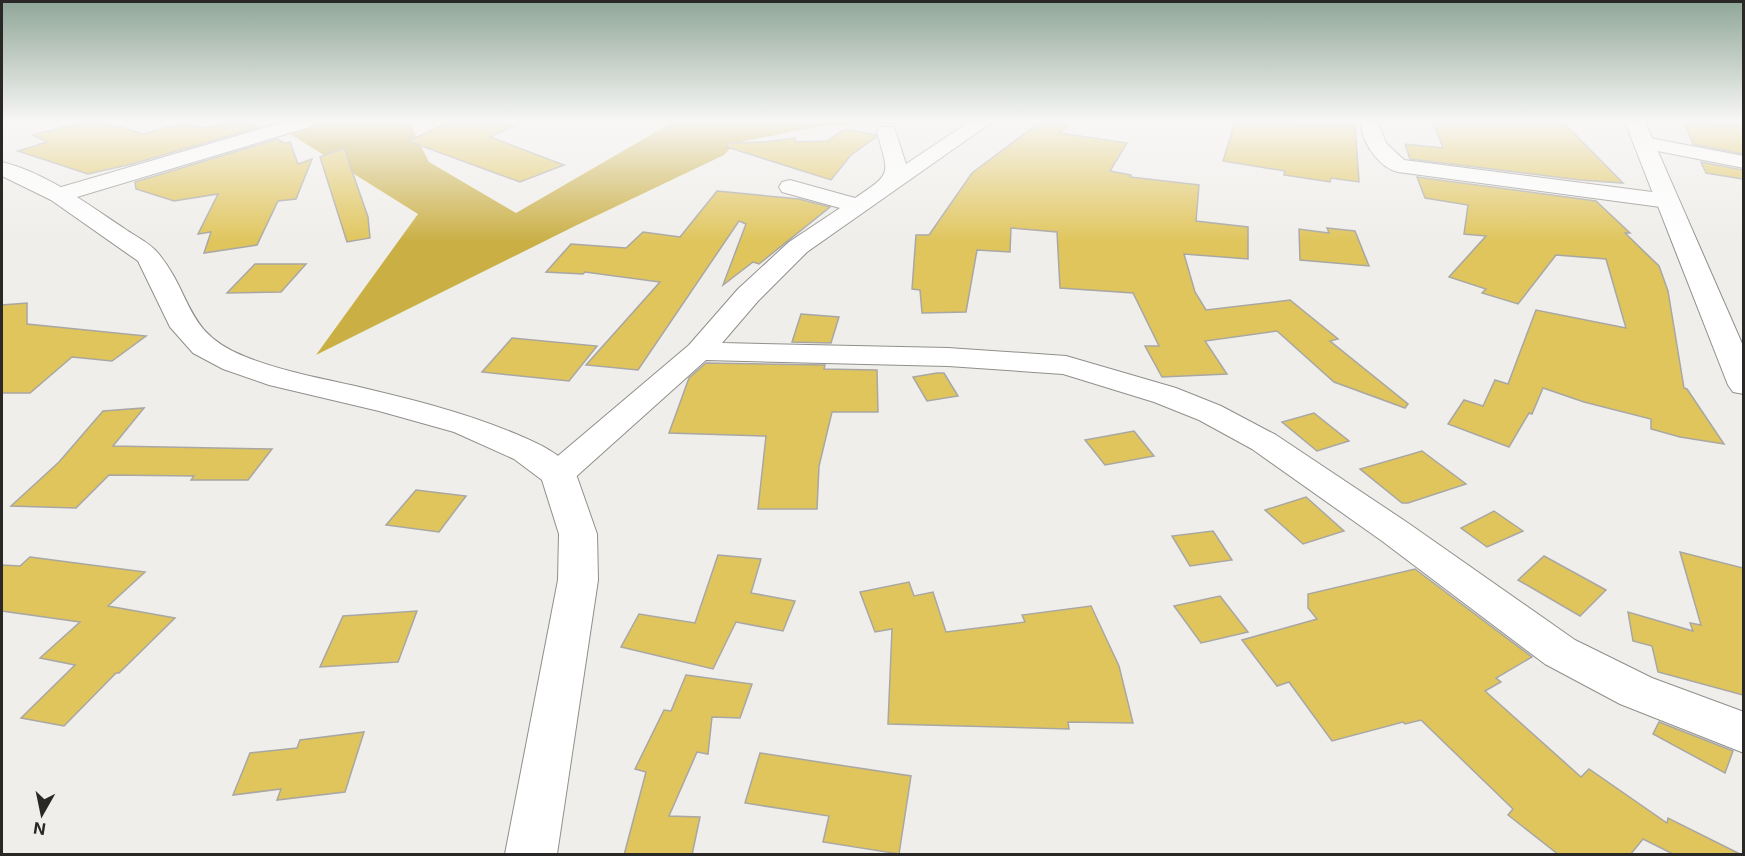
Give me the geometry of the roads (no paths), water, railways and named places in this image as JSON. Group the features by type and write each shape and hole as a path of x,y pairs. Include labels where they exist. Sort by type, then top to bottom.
{"street":[{"path":"59,195 171,162"},
{"path":"892,184 897,169 895,162"},
{"path":"558,474 699,351 777,265 798,247 924,162"},
{"path":"1393,162 1398,166 1668,201"},
{"path":"1652,162 1743,385"},
{"path":"2,168 59,195 147,256 157,270 184,327 203,347 234,363 280,378 387,403 466,425 526,451 558,474 578,534 579,580 531,855"},
{"path":"790,186 858,206"},
{"path":"699,351 948,357 1066,365 1165,395 1210,413 1264,442 1395,532 1560,652 1636,690 1743,733"}]}
